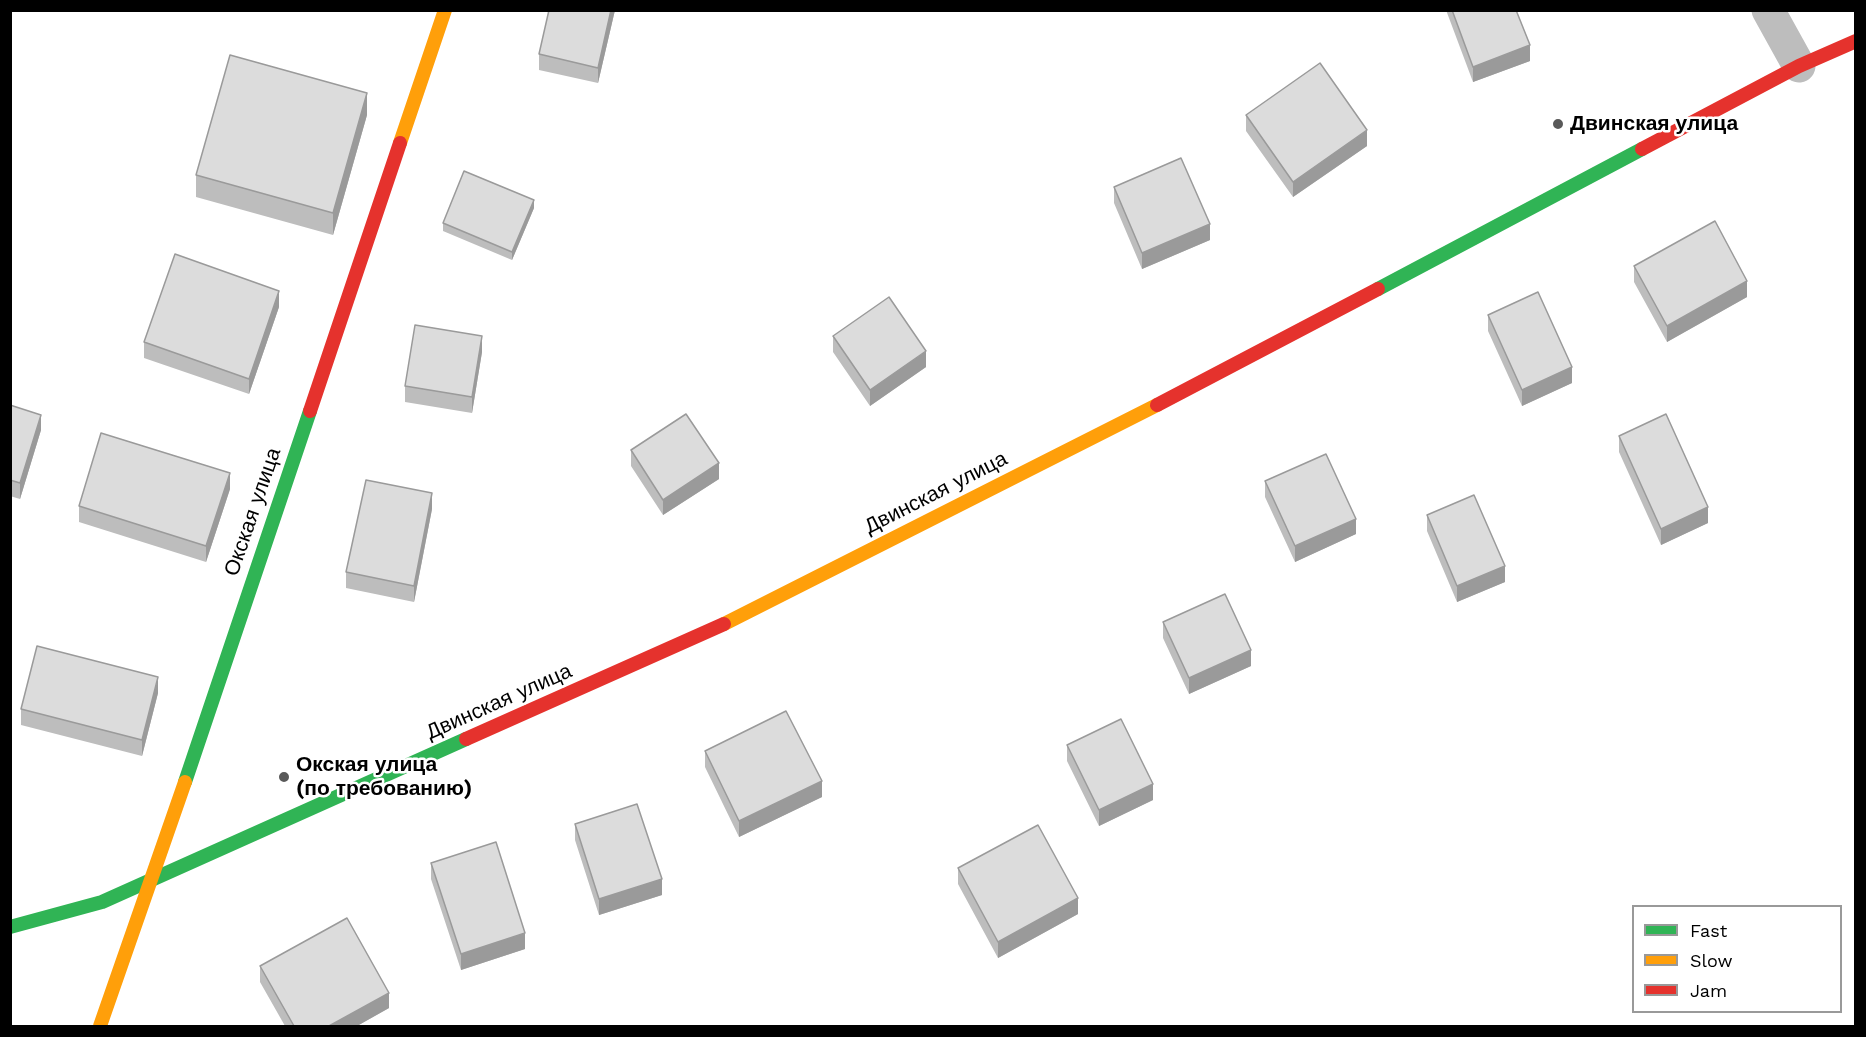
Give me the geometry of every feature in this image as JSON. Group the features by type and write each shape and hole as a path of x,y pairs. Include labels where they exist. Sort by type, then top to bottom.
{"street":[{"name":"Окская улица","path":"100,1026 152,880 445,10"},
{"path":"1768,10 1799,66"},
{"name":"Двинская улица","path":"10,927 102,902 715,628 1184,391 1799,66 1856,41"}],"building":[{"path":"549,10 611,10 598,68 539,54"},
{"path":"1452,10 1516,10 1530,45 1473,67"},
{"path":"230,55 367,93 333,213 196,175"},
{"path":"1320,63 1367,130 1293,182 1246,115"},
{"path":"1181,158 1210,224 1142,253 1114,187"},
{"path":"464,171 534,200 512,252 443,223"},
{"path":"1715,221 1747,281 1667,326 1634,266"},
{"path":"175,254 279,291 249,379 144,342"},
{"path":"1538,292 1572,367 1522,390 1488,315"},
{"path":"889,297 926,351 870,390 833,336"},
{"path":"415,325 482,336 472,397 405,386"},
{"path":"10,405 41,415 20,483 10,480"},
{"path":"686,414 719,463 663,500 631,450"},
{"path":"1666,414 1708,507 1661,529 1619,436"},
{"path":"101,433 230,473 206,546 79,506"},
{"path":"1326,454 1356,519 1295,546 1265,481"},
{"path":"366,480 432,493 414,586 346,572"},
{"path":"1474,495 1505,566 1457,586 1427,515"},
{"path":"1225,594 1251,650 1189,678 1163,622"},
{"path":"37,646 158,677 142,740 21,709"},
{"path":"786,711 822,781 739,821 705,751"},
{"path":"1121,719 1153,784 1099,810 1067,745"},
{"path":"637,804 662,879 599,899 575,824"},
{"path":"1038,825 1078,898 998,942 958,868"},
{"path":"496,842 525,933 461,954 431,863"},
{"path":"347,918 389,993 329,1026 294,1026 260,966"}],"traffic: fast":[{"path":"1378,289 1642,149"},
{"path":"185,782 310,411"},
{"path":"10,927 102,902 466,739"}],"traffic: slow":[{"path":"400,143 445,10"},
{"path":"724,624 1157,405"},
{"path":"100,1026 185,782"}],"traffic: jam":[{"path":"1642,149 1799,66 1856,41"},
{"path":"310,411 400,143"},
{"path":"1157,405 1378,289"},
{"path":"466,739 724,624"}],"place":[{"name":"Двинская улица","path":"1558,124"},
{"name":"Окская улица (по требованию)","path":"284,777"}]}
